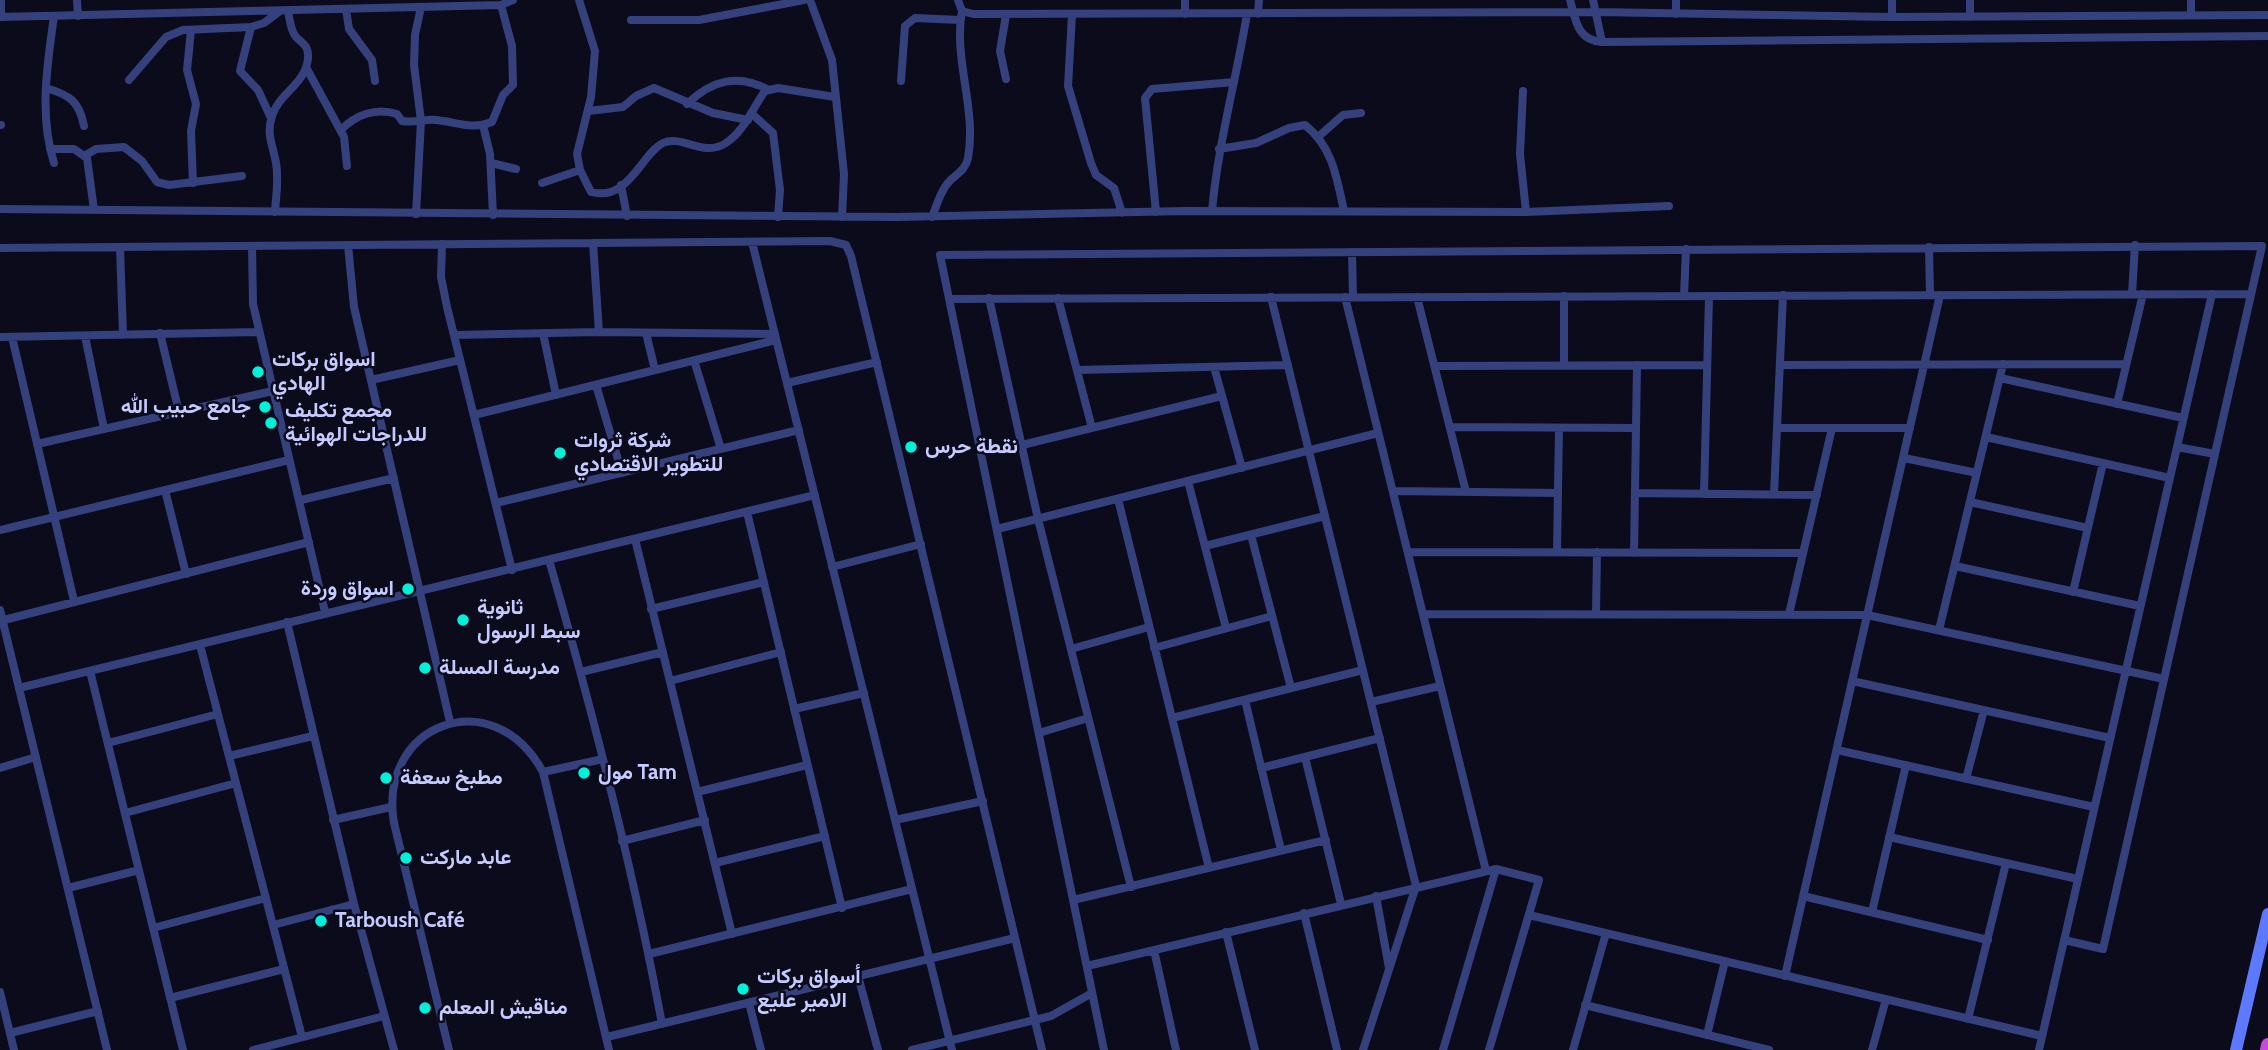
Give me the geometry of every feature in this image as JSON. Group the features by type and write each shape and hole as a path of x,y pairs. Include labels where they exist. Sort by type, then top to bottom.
{"highway":[{"path":"2267,1050 2268,1045"}],"main road":[{"path":"2236,1050 2268,914"}],"street":[{"path":"1,0 1,17 289,11 346,9 378,4 421,7 501,5 513,0"},
{"path":"77,0 78,16"},
{"path":"129,80 166,37 183,30 251,27 289,11 297,0"},
{"path":"579,0 595,51 588,111 578,154 580,170 591,192 608,192 621,185 639,172 654,150 664,143 674,141 690,147 707,148 724,144 749,116 765,91 778,88 835,97"},
{"path":"631,20 699,20 804,0"},
{"path":"810,0 832,60 844,174 842,217"},
{"path":"932,217 946,184 962,171 968,160 970,135 958,0"},
{"path":"1185,0 1185,14"},
{"path":"1258,14 1259,0"},
{"path":"1570,0 1578,30 1586,38 1602,42 2268,36"},
{"path":"1593,0 1602,42"},
{"path":"1676,0 1676,14"},
{"path":"1892,0 1892,17"},
{"path":"1970,0 1970,16"},
{"path":"2191,0 2191,15"},
{"path":"341,130 350,120 379,111 397,114 402,121 435,120 477,128 492,122 503,95 513,85 512,46 501,5"},
{"path":"416,214 421,121 414,65 415,35 421,7"},
{"path":"346,9 348,29 372,60 375,81"},
{"path":"289,11 291,29 307,48 307,69 341,130 347,166"},
{"path":"901,81 905,26 915,18 973,14 1596,12 1892,17 2268,15"},
{"path":"1212,211 1219,149 1247,14"},
{"path":"1006,15 1000,51 1006,79"},
{"path":"1072,15 1068,86 1096,175 1114,188 1122,213"},
{"path":"54,16 45,112 54,163"},
{"path":"251,27 240,71 258,90 271,118"},
{"path":"191,30 187,70 196,104 191,131 193,183"},
{"path":"275,212 276,163 269,144 271,118 279,100 295,86 307,69"},
{"path":"687,104 701,90 732,79 755,82 769,90"},
{"path":"1157,212 1145,120 1145,98 1152,89 1165,86 1234,82"},
{"path":"46,88 65,93 75,101 84,126"},
{"path":"588,111 623,107 636,96 654,88 667,91 687,104 749,116 773,133 780,190 778,217"},
{"path":"1523,91 1520,154 1526,212"},
{"path":"1318,137 1343,115 1361,113"},
{"path":"483,125 491,163 493,215"},
{"path":"1219,149 1256,143 1289,128 1305,125 1318,137 1334,167 1344,211"},
{"path":"84,156 96,149 124,147 142,161 157,182 169,185 242,176"},
{"path":"50,149 74,149 84,156 91,178 94,210"},
{"path":"491,163 516,169"},
{"path":"542,183 580,170"},
{"path":"621,185 626,216"},
{"path":"0,209 932,217 1212,211 1526,212 1669,206"},
{"path":"0,248 830,241 846,245 852,256 1042,1050"},
{"path":"752,242 951,1045"},
{"path":"593,243 600,332"},
{"path":"348,244 349,277 450,722"},
{"path":"442,244 442,277 454,335 512,570"},
{"path":"2132,294 2135,245"},
{"path":"252,246 252,292 259,332 326,612"},
{"path":"1104,1050 940,256 2262,246 2103,949 2064,940"},
{"path":"120,247 123,335"},
{"path":"1929,247 1930,295"},
{"path":"1684,296 1686,249"},
{"path":"1352,252 1349,297 1378,433 1486,870"},
{"path":"949,299 2251,293"},
{"path":"2117,404 2143,294"},
{"path":"2039,1050 2212,294"},
{"path":"1774,494 1783,295"},
{"path":"1785,975 1940,295"},
{"path":"1564,296 1564,365"},
{"path":"1704,494 1709,296"},
{"path":"1271,297 1416,886 1363,1050"},
{"path":"1418,297 1466,492"},
{"path":"1058,298 1092,428"},
{"path":"989,299 1038,519 1131,887"},
{"path":"0,337 259,332"},
{"path":"454,335 600,332 775,337"},
{"path":"543,333 556,395"},
{"path":"646,333 655,370"},
{"path":"160,334 179,412"},
{"path":"85,336 104,429"},
{"path":"12,337 74,601"},
{"path":"474,415 775,337"},
{"path":"371,380 460,360"},
{"path":"694,360 721,449"},
{"path":"787,383 877,362"},
{"path":"1939,630 2003,364"},
{"path":"1780,365 2126,364"},
{"path":"1634,552 1637,365"},
{"path":"1435,366 1707,365"},
{"path":"1077,370 1288,366"},
{"path":"1214,367 1242,468"},
{"path":"2000,378 2183,418"},
{"path":"596,385 622,473"},
{"path":"37,444 273,391"},
{"path":"1021,445 1222,396"},
{"path":"1450,427 1636,428"},
{"path":"1557,552 1559,428"},
{"path":"1777,428 1910,428"},
{"path":"1789,614 1832,428"},
{"path":"496,503 799,430"},
{"path":"997,530 1378,433"},
{"path":"1986,437 2170,478"},
{"path":"2177,447 2214,454"},
{"path":"1903,458 1977,473"},
{"path":"0,530 289,460"},
{"path":"2073,592 2103,463"},
{"path":"301,500 394,478"},
{"path":"1188,481 1226,628"},
{"path":"165,490 186,574"},
{"path":"1393,491 1558,492"},
{"path":"1635,493 1817,495"},
{"path":"19,688 815,495"},
{"path":"1118,499 1209,868"},
{"path":"1970,502 2088,528"},
{"path":"747,512 842,908"},
{"path":"1205,547 1325,516"},
{"path":"1251,535 1290,688"},
{"path":"635,539 732,934"},
{"path":"1,621 309,542"},
{"path":"832,567 921,544"},
{"path":"1408,552 1803,553"},
{"path":"1596,614 1597,552"},
{"path":"549,560 603,759 649,954 662,1024"},
{"path":"1955,566 2140,606"},
{"path":"652,609 764,582"},
{"path":"0,610 107,1050"},
{"path":"1423,614 1867,615 2164,679"},
{"path":"1154,648 1272,616"},
{"path":"287,622 333,820 394,1050"},
{"path":"1071,649 1149,627"},
{"path":"200,645 302,1038"},
{"path":"581,671 663,652"},
{"path":"670,681 781,652"},
{"path":"1172,718 1363,670"},
{"path":"90,671 183,1050"},
{"path":"1852,681 2110,738"},
{"path":"1371,702 1440,686"},
{"path":"794,709 864,693"},
{"path":"1245,700 1281,850"},
{"path":"1966,779 1984,710"},
{"path":"108,743 218,714"},
{"path":"1039,733 1088,718"},
{"path":"449,1050 391,807 396,779 414,747 439,726 450,722 476,722 512,736 526,747 543,772 610,1050"},
{"path":"229,756 313,736"},
{"path":"1261,768 1380,738"},
{"path":"1837,750 2094,807"},
{"path":"0,768 36,757"},
{"path":"1305,757 1341,904"},
{"path":"543,772 603,759"},
{"path":"697,792 807,765"},
{"path":"1872,912 1906,765"},
{"path":"125,813 236,783"},
{"path":"895,820 983,801"},
{"path":"333,820 391,807"},
{"path":"622,841 705,820"},
{"path":"715,863 825,836"},
{"path":"1889,838 2078,879"},
{"path":"1073,900 1326,840"},
{"path":"1968,1019 2006,863"},
{"path":"1443,1050 1496,869"},
{"path":"1087,966 1496,869 1539,880 1489,1050"},
{"path":"68,888 139,870"},
{"path":"649,954 912,889"},
{"path":"1376,896 1390,971"},
{"path":"1803,896 1988,940"},
{"path":"153,928 266,898"},
{"path":"273,925 354,904"},
{"path":"1304,913 1337,1050"},
{"path":"1529,915 2042,1036"},
{"path":"1226,932 1255,1050"},
{"path":"1573,1050 1605,933"},
{"path":"607,1037 1016,938"},
{"path":"1154,950 1176,1050"},
{"path":"1707,1035 1725,961"},
{"path":"170,998 284,969"},
{"path":"858,976 877,1050"},
{"path":"0,992 14,1050"},
{"path":"912,1050 951,1045 1051,1016 1092,993"},
{"path":"1872,1050 1886,999"},
{"path":"749,1003 761,1050"},
{"path":"1586,1005 1707,1035 1737,1046 1769,1050"},
{"path":"10,1033 98,1011"},
{"path":"253,1050 384,1016"}],"place":[{"name":"اسواق بركات الهادي","path":"258,372"},
{"name":"جامع حبيب الله","path":"265,407"},
{"name":"مجمع تكليف للدراجات الهوائية","path":"271,423"},
{"name":"نقطة حرس","path":"911,447"},
{"name":"شركة ثروات للتطوير الاقتصادي","path":"560,453"},
{"name":"اسواق وردة","path":"408,589"},
{"name":"ثانوية سبط الرسول","path":"463,620"},
{"name":"مدرسة المسلة","path":"425,668"},
{"name":"مول Tam","path":"584,773"},
{"name":"مطبخ سعفة","path":"386,778"},
{"name":"عابد ماركت","path":"406,858"},
{"name":"Tarboush Café","path":"321,921"},
{"name":"أسواق بركات الامير عليع","path":"743,989"},
{"name":"مناقيش المعلم","path":"425,1008"}]}
